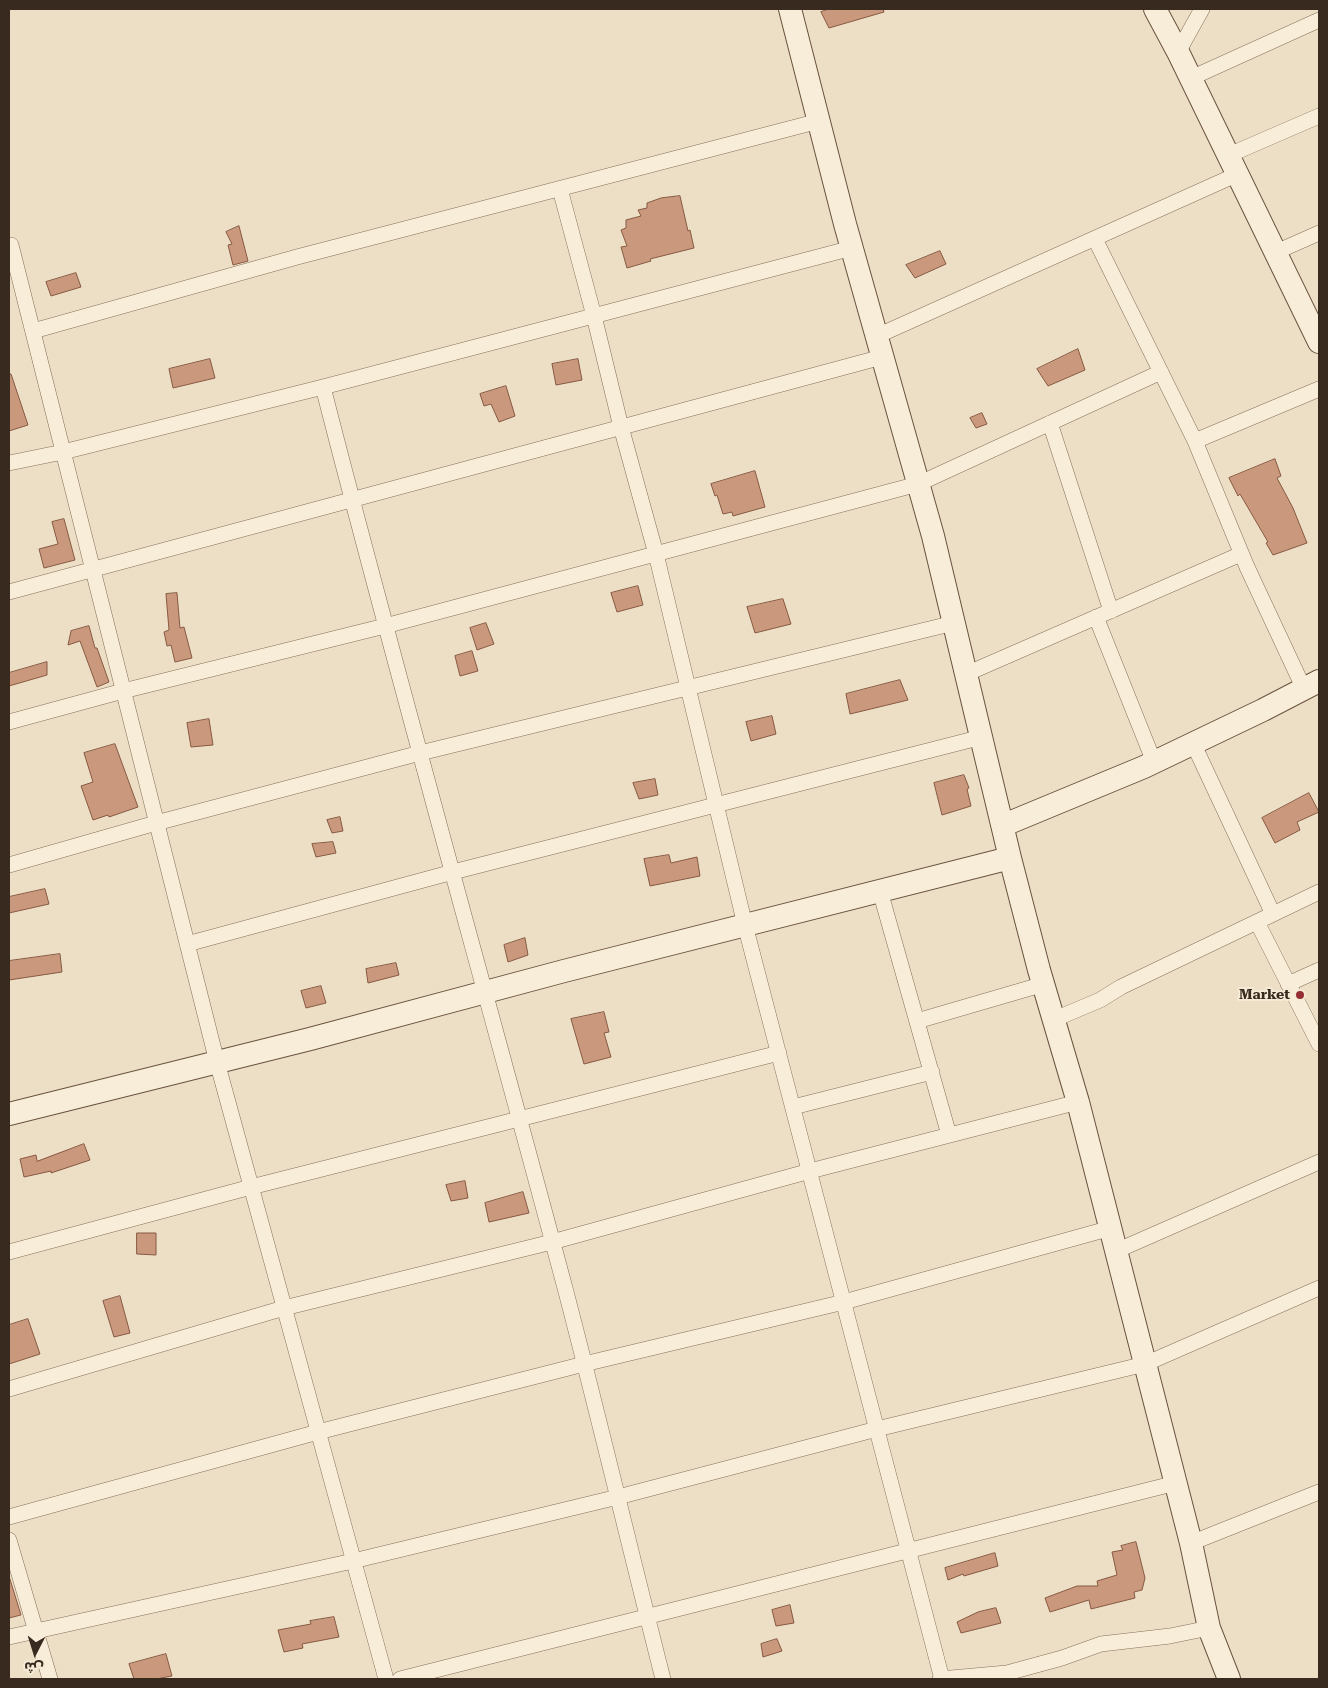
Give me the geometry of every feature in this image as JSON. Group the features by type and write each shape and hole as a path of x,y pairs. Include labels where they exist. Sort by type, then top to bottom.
{"street":[{"path":"790,9 852,248 918,484 1004,825 1010,858 1111,1228 1191,1543 1209,1628 1229,1679"},
{"path":"1155,9 1234,165 1319,342"},
{"path":"1178,52 1202,9"},
{"path":"1191,78 1319,20"},
{"path":"9,592 621,428 880,347 1095,239 1234,165 1319,116"},
{"path":"33,332 297,257 819,121"},
{"path":"560,189 594,316 621,428 656,554 745,925 941,1679 1007,1673 1062,1658 1101,1644 1170,1636 1209,1628"},
{"path":"1276,252 1319,233"},
{"path":"1004,825 1154,762 1312,685 1241,554 1195,441 1095,239"},
{"path":"11,245 217,1062 386,1679"},
{"path":"9,463 63,452 323,387 852,248"},
{"path":"9,722 123,691 385,626 918,484 1160,372"},
{"path":"323,387 385,626 552,1242 663,1679"},
{"path":"1195,441 1319,390"},
{"path":"1050,423 1111,610"},
{"path":"966,674 1241,554"},
{"path":"1096,617 1154,762"},
{"path":"9,865 156,823 420,753 954,623"},
{"path":"187,944 453,872 982,737"},
{"path":"1194,743 1273,914"},
{"path":"9,1114 310,1039 485,992 1010,858"},
{"path":"880,891 949,1135"},
{"path":"1055,1019 1100,1000 1121,987 1319,892"},
{"path":"1257,922 1319,1042"},
{"path":"1288,984 1319,970"},
{"path":"917,1021 1044,984"},
{"path":"9,1252 251,1187 779,1053"},
{"path":"793,1107 932,1072"},
{"path":"9,1389 284,1308 552,1242 810,1171 1078,1102"},
{"path":"1116,1252 1319,1162"},
{"path":"9,1517 318,1432 584,1364 844,1302 1111,1228"},
{"path":"9,1637 353,1561 618,1498 877,1429 1145,1364 1319,1288"},
{"path":"400,1679 1176,1483"},
{"path":"1191,1543 1319,1492"},
{"path":"9,1540 50,1679"}],"building":[{"path":"829,9 883,9 884,12 829,28 821,12"},
{"path":"680,196 694,248 650,259 651,261 627,268 621,247 627,246 621,230 626,228 626,220 641,216 638,210 647,208 647,203 661,198"},
{"path":"239,226 248,261 233,265 228,245 232,244 226,232"},
{"path":"940,251 946,264 915,278 906,265"},
{"path":"76,273 81,287 51,296 46,282"},
{"path":"1078,349 1085,370 1048,386 1037,369"},
{"path":"210,359 215,378 173,388 169,369"},
{"path":"578,359 582,380 556,385 552,364"},
{"path":"9,374 11,374 28,425 9,431"},
{"path":"506,386 515,416 499,422 491,404 484,406 480,394"},
{"path":"982,413 987,424 976,428 970,418"},
{"path":"1275,459 1281,476 1277,478 1293,508 1307,543 1273,555 1266,543 1268,542 1240,494 1238,496 1229,478"},
{"path":"755,471 765,507 733,516 732,512 723,514 711,484"},
{"path":"64,519 75,560 44,568 39,549 58,544 52,522"},
{"path":"638,586 643,605 617,612 611,593"},
{"path":"177,593 180,628 184,627 192,658 175,662 171,645 167,646 164,632 169,630 166,594"},
{"path":"783,599 791,624 755,633 747,607"},
{"path":"486,623 494,644 477,650 470,628"},
{"path":"89,626 95,648 97,648 109,682 97,687 80,641 68,645 71,631"},
{"path":"472,651 478,671 460,676 455,656"},
{"path":"47,662 47,675 9,686 9,673"},
{"path":"900,680 908,700 850,714 846,694"},
{"path":"772,716 776,734 751,741 746,722"},
{"path":"209,719 213,745 191,747 187,723"},
{"path":"115,744 138,807 109,817 108,815 93,820 81,786 93,782 84,753"},
{"path":"964,775 969,788 967,789 971,806 942,815 934,783"},
{"path":"655,779 658,795 639,799 633,783"},
{"path":"1309,793 1319,812 1297,822 1300,830 1275,843 1262,818"},
{"path":"340,817 343,831 332,833 327,820"},
{"path":"333,842 336,853 316,857 312,844"},
{"path":"669,855 671,863 697,857 700,876 650,886 644,859"},
{"path":"45,889 49,904 9,913 9,897"},
{"path":"525,938 528,955 508,962 504,945"},
{"path":"60,954 62,972 9,980 9,961"},
{"path":"396,963 399,975 368,983 366,969"},
{"path":"321,986 326,1003 306,1008 301,991"},
{"path":"604,1012 609,1032 604,1033 611,1057 584,1064 571,1019"},
{"path":"84,1144 90,1160 51,1173 51,1171 24,1177 20,1159 36,1155 37,1161"},
{"path":"465,1181 468,1198 451,1201 446,1185"},
{"path":"523,1192 529,1213 489,1222 485,1203"},
{"path":"137,1233 156,1233 156,1255 137,1254"},
{"path":"120,1296 130,1333 114,1337 103,1301"},
{"path":"28,1319 40,1354 9,1364 9,1325"},
{"path":"1136,1542 1145,1578 1142,1590 1134,1592 1135,1598 1091,1609 1089,1600 1050,1612 1045,1598 1077,1586 1098,1586 1097,1581 1117,1575 1112,1552 1123,1550 1121,1546"},
{"path":"995,1553 998,1566 964,1576 963,1574 948,1580 945,1568"},
{"path":"9,1576 21,1615 9,1618"},
{"path":"790,1605 794,1623 776,1626 772,1610"},
{"path":"996,1608 1001,1623 961,1633 957,1622 978,1612"},
{"path":"334,1617 339,1637 302,1644 303,1648 284,1652 278,1630 311,1624 310,1621"},
{"path":"777,1639 782,1651 763,1657 761,1644"},
{"path":"166,1654 172,1676 156,1679 134,1679 129,1664"}],"place":[{"name":"Market","path":"1300,995"}]}
